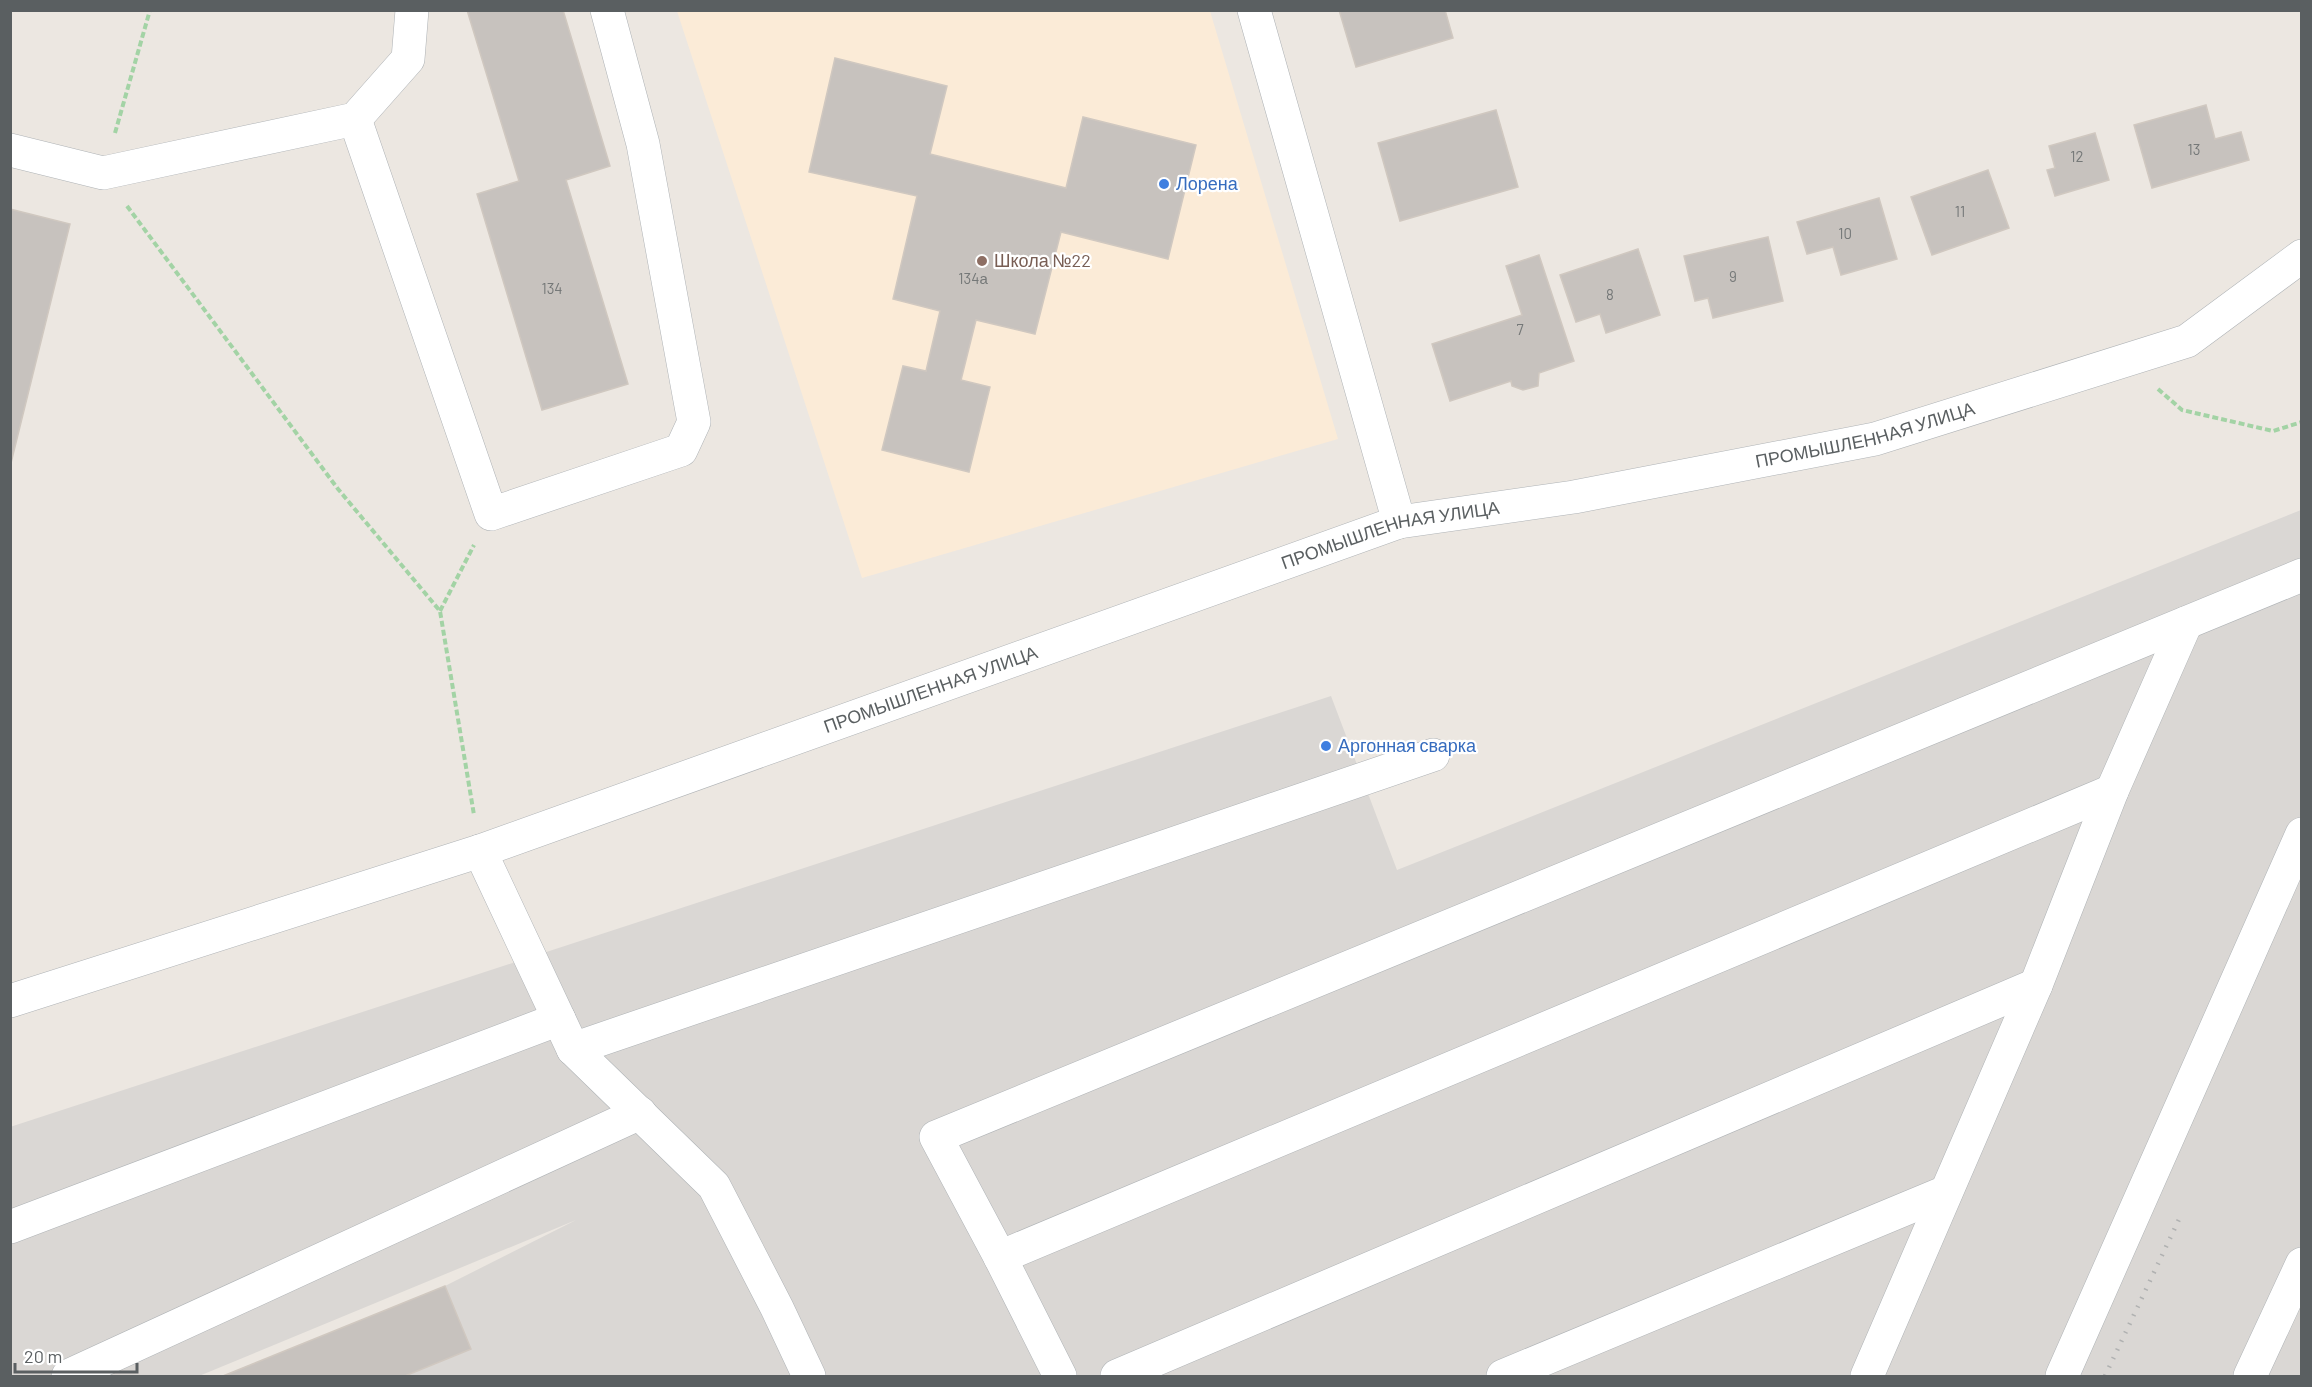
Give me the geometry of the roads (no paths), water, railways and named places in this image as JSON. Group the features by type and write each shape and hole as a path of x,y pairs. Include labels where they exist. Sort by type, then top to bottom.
{"street":[{"path":"10,150 103,173 355,119 408,59 412,10"},
{"path":"355,119 491,514 681,450 694,422 643,144 607,10"},
{"path":"1254,10 1399,522"},
{"name":"ПРОМЫШЛЕННАЯ УЛИЦА","path":"10,1001 480,851 1399,522 1574,497 1875,439 2187,341 2301,256"},
{"path":"1060,1377 936,1137 2301,575"},
{"path":"1867,1377 2036,985 2112,790 2186,623"},
{"path":"573,1049 1433,755"},
{"path":"1000,1257 2112,790"},
{"path":"2062,1377 2301,834"},
{"path":"480,851 573,1049 714,1186 777,1308 809,1377"},
{"path":"1118,1377 2036,985"},
{"path":"10,1227 559,1019"},
{"path":"68,1377 640,1113"},
{"path":"1503,1377 1946,1192"},
{"path":"2250,1377 2301,1264"}],"railway":[{"path":"2105,1376 2182,1213"}],"place":[{"name":"Лорена","path":"1164,184"},
{"name":"Школа №22","path":"982,261"},
{"name":"Аргонная сварка","path":"1326,746"}]}
